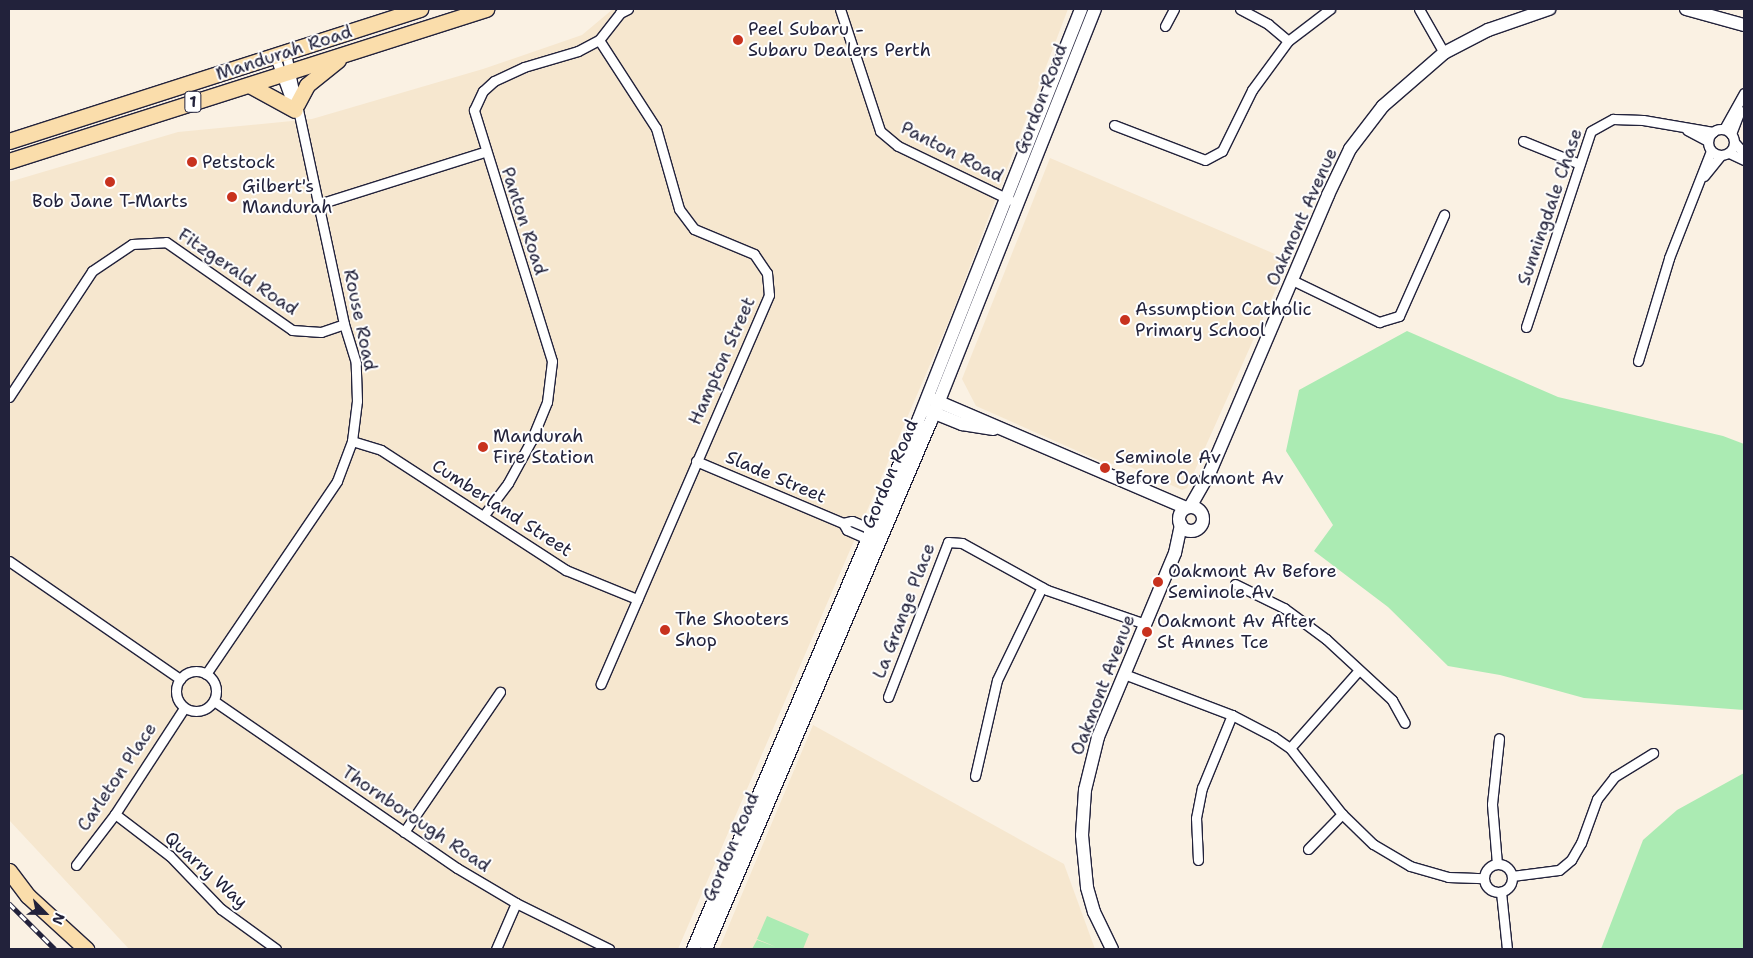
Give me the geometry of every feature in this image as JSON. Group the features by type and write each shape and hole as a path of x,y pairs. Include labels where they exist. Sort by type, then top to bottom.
{"highway":[{"name":"Mandurah Road","path":"9,141 420,9"},
{"name":"Mandurah Road","path":"9,161 486,9"},
{"path":"249,85 296,109 307,85 347,53"},
{"path":"9,134 27,135"},
{"path":"9,871 28,896 86,949"}],"main road":[{"name":"Gordon Road","path":"931,405 1007,199 1081,9"},
{"name":"Gordon Road","path":"706,949 875,537 1019,204 1096,9"},
{"name":"Oakmont Avenue","path":"1112,949 1094,912 1087,887 1082,820 1093,751 1175,553 1188,515 1210,472 1350,149 1383,106 1444,53 1488,30 1549,9"},
{"path":"1686,9 1742,26"},
{"path":"1071,34 1084,39"},
{"path":"931,405 962,424 999,429 1141,488 1188,515 1202,524 1196,530 1186,529 1188,515"},
{"name":"Oakmont Avenue","path":"1175,553 1196,530"},
{"name":"Gordon Road","path":"693,949 875,537"}],"street":[{"name":"Panton Road","path":"484,514 508,482 531,441 547,402 552,361 484,152 474,110 483,91 494,81 524,67 578,51 599,40 620,13 628,9"},
{"name":"Panton Road","path":"840,9 880,131 898,146 1019,204"},
{"path":"1165,26 1174,9"},
{"path":"1240,9 1268,24 1288,41"},
{"path":"1114,125 1205,160 1222,151 1252,90 1288,41 1330,9"},
{"path":"1419,9 1444,53"},
{"name":"Hampton Street","path":"599,40 656,128 679,209 694,229 754,254 767,273 769,295 601,684"},
{"name":"Rouse Road","path":"206,674 324,502 337,480 352,441 357,401 356,363 344,324 319,204 281,55"},
{"path":"1698,184 1725,154 1744,94"},
{"path":"1730,135 1744,102"},
{"name":"Sunningdale Chase","path":"1526,327 1591,131 1613,119 1652,121 1682,128 1713,132"},
{"name":"Sunningdale Chase","path":"1682,128 1708,141"},
{"path":"1638,361 1669,258 1711,151 1708,141 1713,132 1730,135 1744,153"},
{"path":"1523,141 1580,164"},
{"path":"1711,151 1744,160"},
{"path":"319,204 484,152"},
{"path":"1292,280 1379,322 1399,316 1444,215"},
{"name":"Fitzgerald Road","path":"9,396 92,271 132,244 166,242 292,330 321,332 344,324"},
{"name":"Cumberland Street","path":"352,441 381,450 484,514 566,570 637,599"},
{"name":"Slade Street","path":"696,461 843,523 847,530 875,537"},
{"name":"La Grange Place","path":"888,697 948,542 962,543 1042,587 1145,624"},
{"path":"9,561 180,679"},
{"path":"1235,584 1284,608 1326,639 1392,700 1405,723"},
{"path":"975,776 997,680 1042,587"},
{"path":"1290,748 1359,670"},
{"path":"192,672 206,674 215,686 214,701 200,711 184,708 176,694 180,679 192,672"},
{"path":"1124,674 1232,715 1290,748 1342,814 1373,844 1410,866 1448,877 1484,878"},
{"path":"404,832 500,692"},
{"name":"Thornborough Road","path":"214,701 404,832 516,903 609,949"},
{"name":"Carleton Place","path":"76,865 115,814 184,708"},
{"path":"1198,860 1196,818 1202,788 1232,715"},
{"path":"1497,864 1492,804 1499,738"},
{"path":"1512,876 1545,874 1565,865 1581,843 1597,798 1614,777 1653,753"},
{"name":"Quarry Way","path":"115,814 170,856 221,909 276,949"},
{"path":"1308,850 1342,814"},
{"path":"1497,864 1508,868 1512,876 1510,886 1501,892 1489,889 1484,878 1488,868 1497,864"},
{"path":"1501,892 1507,949"},
{"path":"496,949 516,903"}],"shaded area":[{"path":"613,9 1068,9 951,316 678,949 129,949 9,820 9,182 178,132 312,119 483,69 582,35"},
{"name":"Assumption Catholic Primary School","path":"1050,158 1289,260 1187,488 1182,490 1122,463 1107,464 976,406 962,379"},
{"path":"813,725 1064,864 1095,949 719,949"}],"green space":[{"path":"1407,331 1558,397 1723,436 1744,444 1744,710 1584,698 1500,675 1448,666 1388,607 1314,551 1333,525 1286,451 1299,390"},
{"path":"1744,773 1744,949 1601,949 1643,840 1677,810"},
{"path":"767,916 809,934 803,949 752,949 757,940 776,947 757,939"}],"railway":[{"path":"9,903 55,949"}],"place":[{"name":"Peel Subaru - Subaru Dealers Perth","path":"738,40"},
{"name":"Petstock","path":"192,162"},
{"name":"Bob Jane T-Marts","path":"110,182"},
{"name":"Gilbert's Mandurah","path":"232,197"},
{"name":"Assumption Catholic Primary School","path":"1125,320"},
{"name":"Mandurah Fire Station","path":"483,447"},
{"name":"Seminole Av Before Oakmont Av","path":"1105,468"},
{"name":"Oakmont Av Before Seminole Av","path":"1158,582"},
{"name":"The Shooters Shop","path":"665,630"},
{"name":"Oakmont Av After St Annes Tce","path":"1147,632"}]}
